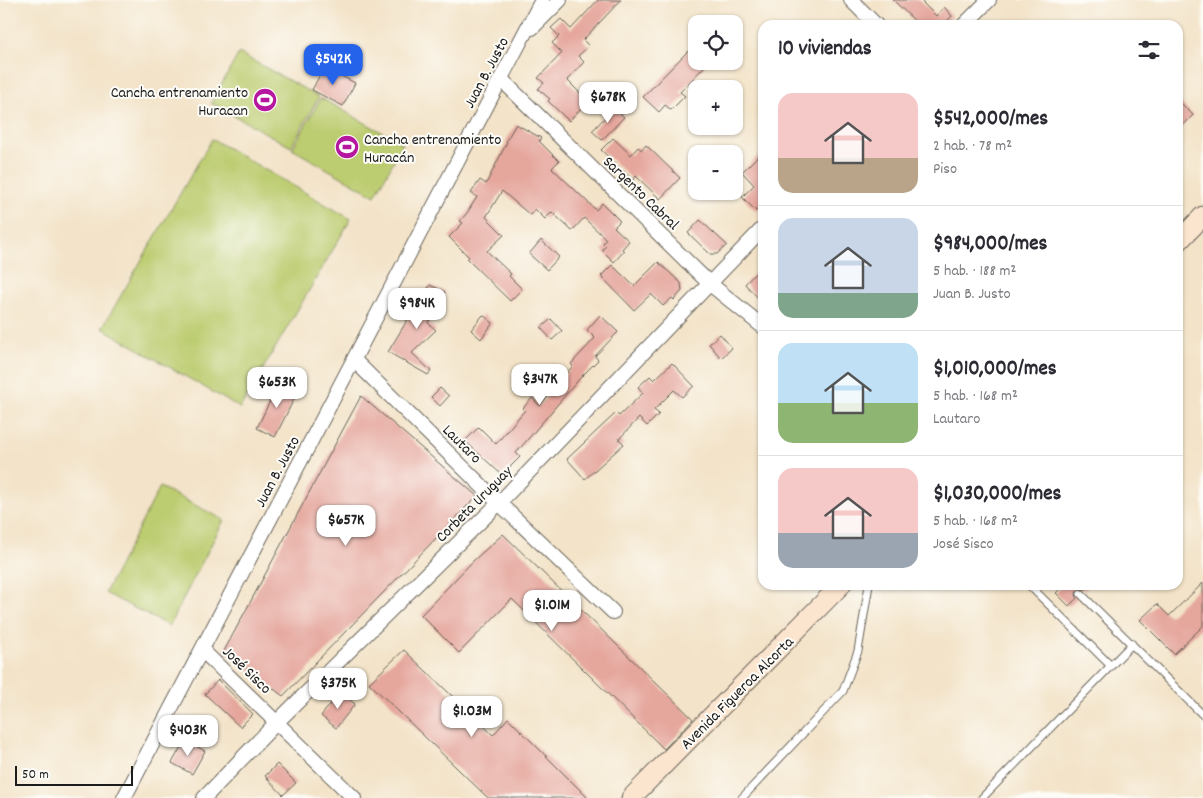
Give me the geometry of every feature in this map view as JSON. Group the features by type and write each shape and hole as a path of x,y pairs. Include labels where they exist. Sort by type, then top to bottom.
{"main road":[{"path":"1183,237 1203,216"},
{"name":"Avenida Figueroa Alcorta","path":"631,798 836,590"}],"street":[{"name":"Juan B. Justo","path":"124,798 542,0"},
{"path":"521,39 560,0"},
{"path":"850,0 871,20"},
{"path":"969,20 989,0"},
{"name":"Sargento Cabral","path":"501,79 709,283 758,323"},
{"name":"Corbeta Uruguay","path":"204,798 277,722 499,503 758,233"},
{"name":"Lautaro","path":"354,360 613,612"},
{"name":"José Sisco","path":"202,650 354,798"}],"lane":[{"path":"742,798 843,691 858,651 868,590"},
{"path":"1034,590 1111,666"},
{"path":"1081,594 1203,715"},
{"path":"982,798 1132,644"}],"green space":[{"name":"Cancha entrenamiento Huracan","path":"239,53 319,97 291,147 211,103"},
{"name":"Cancha entrenamiento Huracán","path":"321,98 403,144 375,196 292,149"},
{"path":"212,139 351,219 240,408 102,328"},
{"path":"160,487 224,520 169,626 105,593"}],"building":[{"path":"598,0 621,0 583,40 589,46 578,56 584,62 567,80 588,101 569,121 548,101 550,99 538,89 544,83 538,78 562,53 552,43 559,36 551,28 561,19 571,29"},
{"path":"893,0 920,0 936,16 944,7 952,16 948,20 914,20"},
{"path":"688,51 688,70 701,70 692,80 688,80 688,84 680,92 685,96 671,110 665,105 659,112 643,97"},
{"path":"324,67 355,83 343,106 312,90"},
{"path":"1183,105 1193,115 1183,126"},
{"path":"614,108 624,117 602,140 592,131"},
{"path":"516,124 541,138 539,141 559,161 552,168 596,210 602,203 620,221 614,227 629,241 622,249 624,251 614,262 602,250 606,246 603,243 606,239 584,218 572,231 552,212 545,219 535,209 530,215 502,191 486,217 504,235 487,251 511,274 509,276 522,289 510,301 467,259 469,257 449,237 463,223 460,221 477,197 471,193 480,180 486,184"},
{"path":"613,138 631,155 638,147 642,150 646,145 680,178 660,199 636,176 633,180 601,150"},
{"path":"758,156 758,209 756,211 743,198 754,185 743,171"},
{"path":"700,220 727,245 717,254 710,254 688,233"},
{"path":"541,240 559,257 547,270 529,254"},
{"path":"658,262 681,283 682,291 674,300 672,298 663,306 651,294 634,310 601,276 612,265 634,286"},
{"path":"758,270 758,298 745,284"},
{"path":"430,285 445,292 428,323 436,330 412,353 431,371 428,375 388,352"},
{"path":"483,315 493,323 481,339 471,330"},
{"path":"600,315 618,332 595,356 598,360 581,377 516,453 520,457 502,475 465,441 479,427 496,444 525,410 523,408 532,398 540,406 573,366 571,364 595,338 587,330"},
{"path":"551,319 562,331 552,340 541,328"},
{"path":"720,334 732,348 721,358 709,344"},
{"path":"672,363 694,386 682,397 674,390 654,410 659,414 647,426 639,418 619,439 624,444 585,479 567,459 616,413 619,416 643,393 638,387 650,376 654,380"},
{"path":"279,382 298,391 275,437 257,428"},
{"path":"440,388 449,396 440,406 431,397"},
{"path":"361,396 477,496 283,696 224,651"},
{"path":"503,534 693,719 664,749 512,599 459,653 421,615 474,560"},
{"path":"1203,583 1203,626 1174,654 1140,620 1157,604 1169,616"},
{"path":"1059,590 1078,590 1076,593 1077,598 1069,606 1056,593"},
{"path":"404,650 493,735 508,718 588,798 488,798 369,683"},
{"path":"218,680 253,714 240,727 205,694"},
{"path":"340,692 355,704 336,728 321,716"},
{"path":"185,740 205,751 192,774 172,763"},
{"path":"277,764 296,783 283,795 265,776"}],"place":[{"name":"Cancha entrenamiento Huracan","path":"265,100"},
{"name":"Cancha entrenamiento Huracán","path":"347,147"}]}
